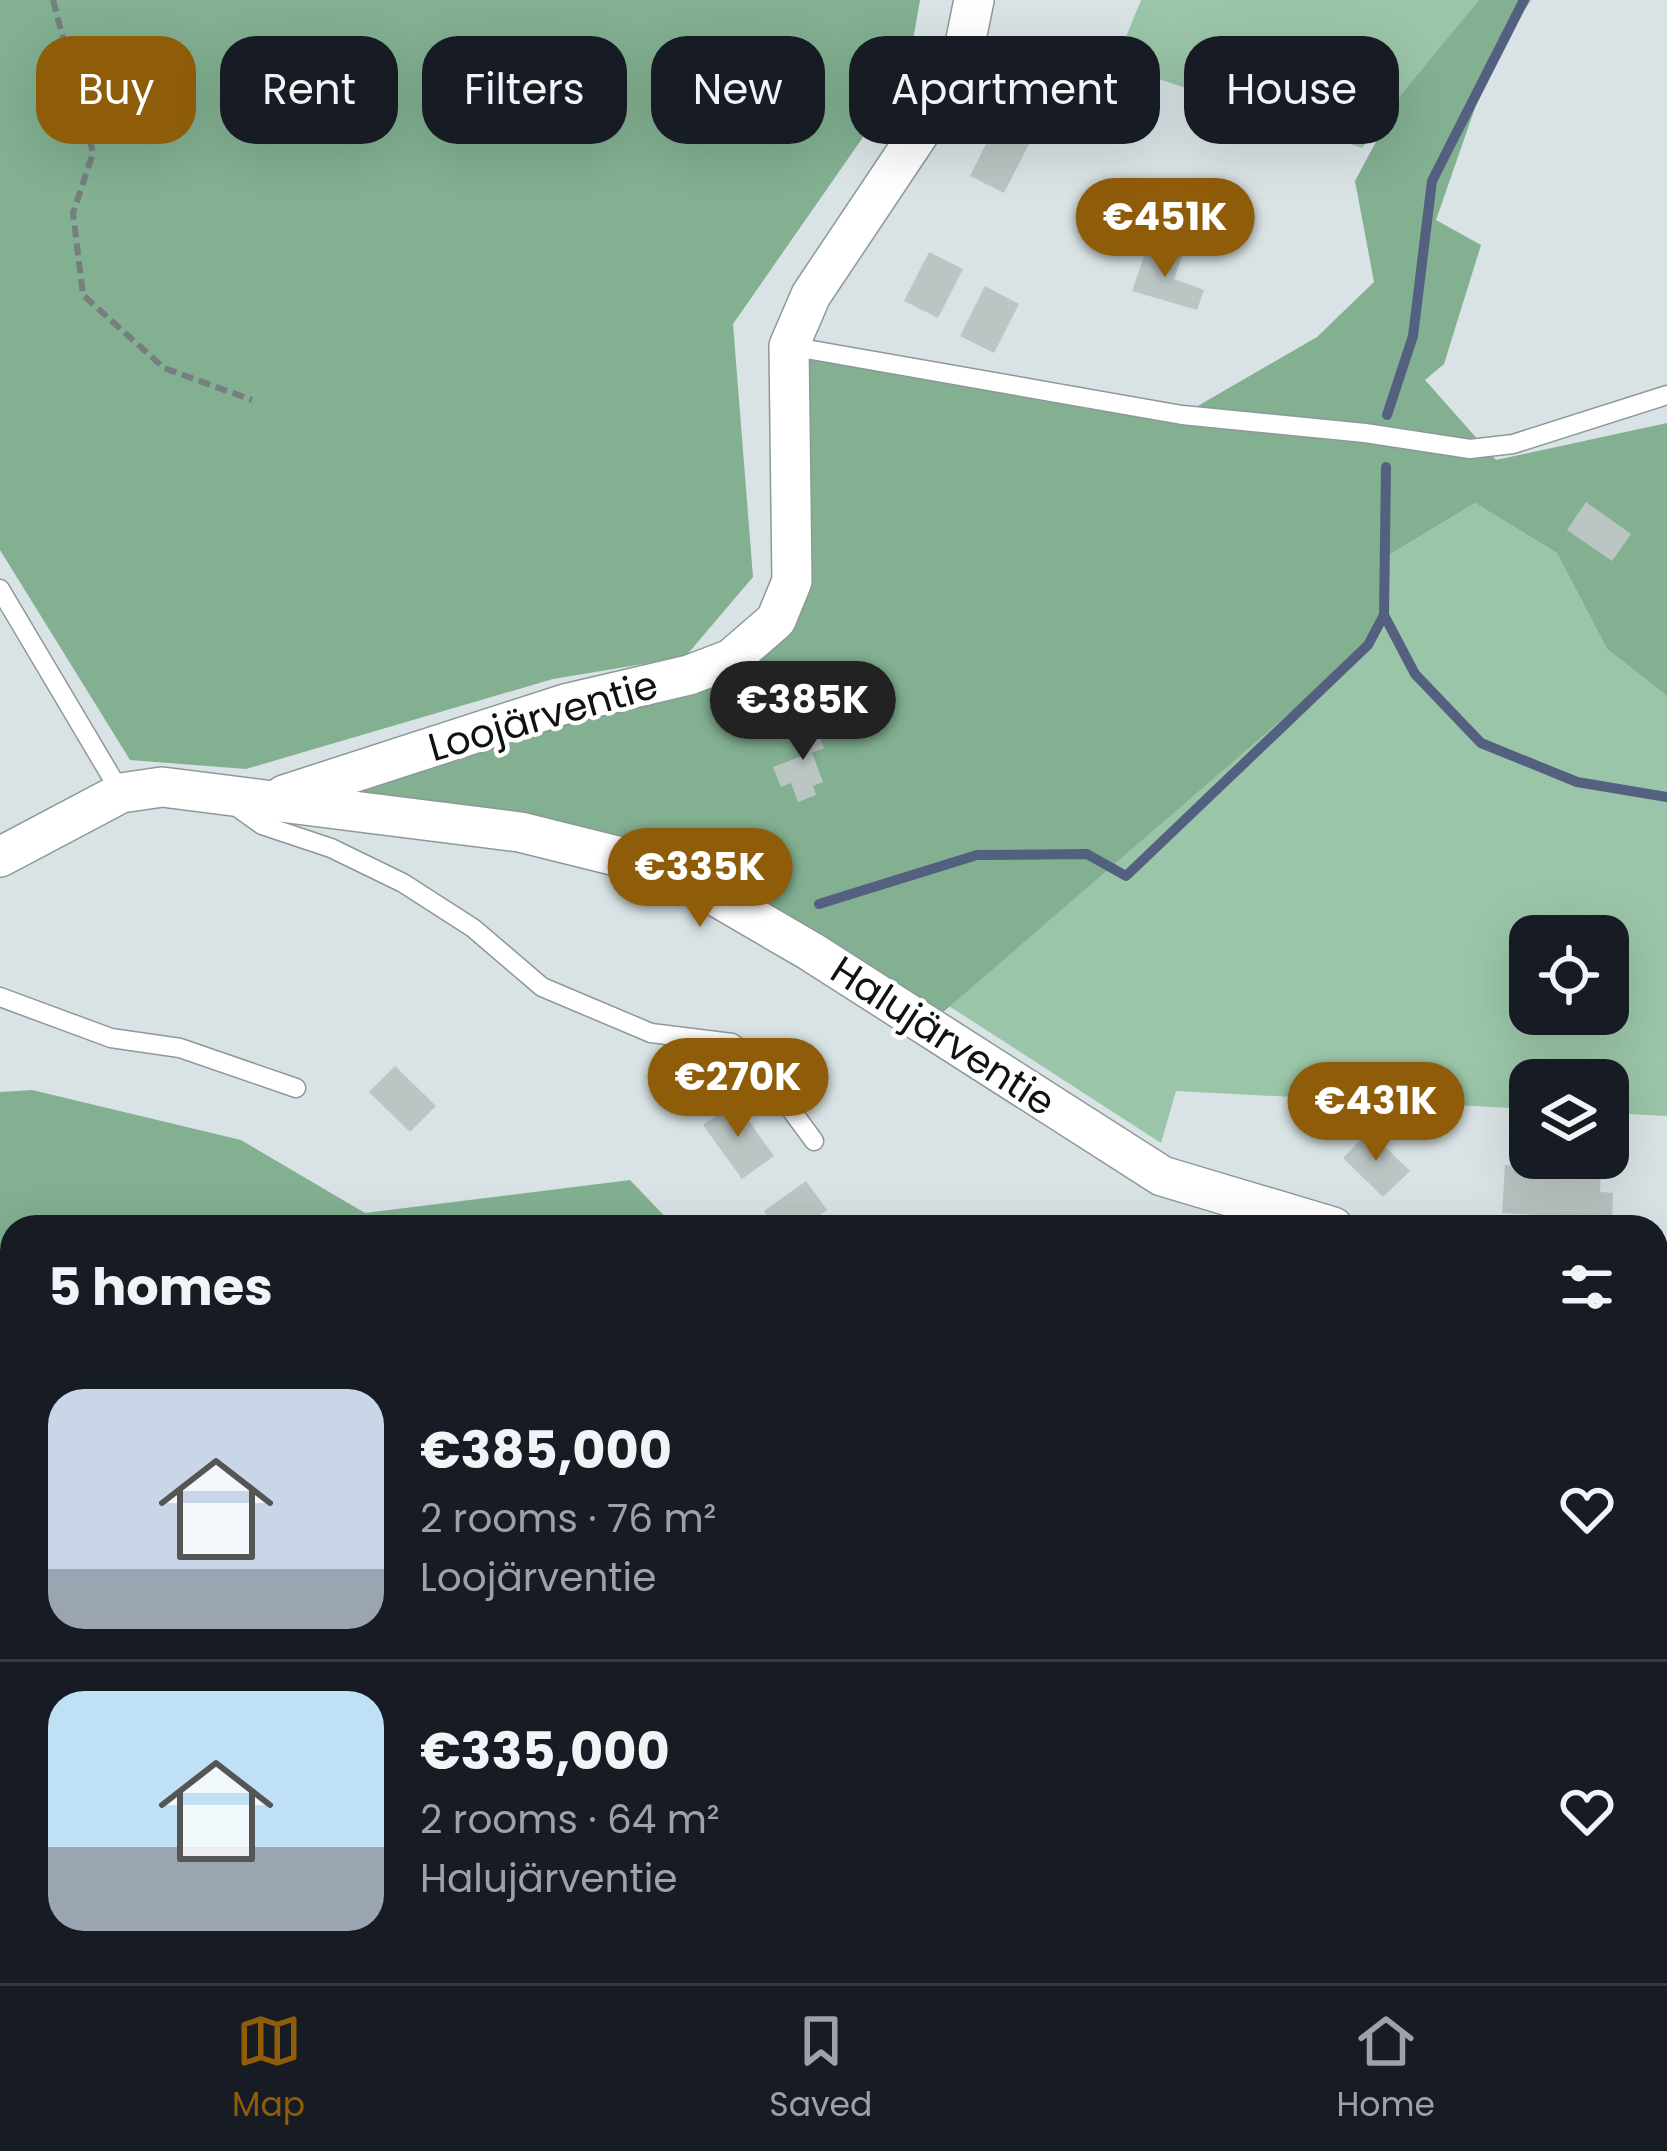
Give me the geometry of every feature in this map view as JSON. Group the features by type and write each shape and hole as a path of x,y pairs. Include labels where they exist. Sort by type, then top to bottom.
{"street":[{"name":"Loojärventie","path":"273,799 565,704 688,675 731,659 776,620 792,581 789,346 811,295 934,111 963,54 974,0"},
{"name":"Halujärventie","path":"0,856 121,793 163,787 520,832 668,869 810,951 1162,1176 1293,1215"}],"lane":[{"path":"789,346 1182,416 1365,433 1470,449 1513,445 1667,395"},
{"path":"0,589 121,793"},
{"path":"216,791 262,825 331,848 403,883 473,928 542,987 651,1033 732,1043 753,1058 814,1141"},
{"path":"0,997 111,1038 180,1048 296,1088"}],"path":[{"path":"53,0 94,153 73,213 82,295 164,368 252,400"}],"green space":[{"path":"0,0 920,0 914,36 849,36 849,144 858,144 733,324 753,577 685,657 553,679 246,769 130,760 0,550"},
{"path":"1141,0 1479,0 1399,101 1399,36 1184,36 1184,87 1160,79 1160,36 1126,36"},
{"path":"1479,0 1531,0 1492,59 1436,220 1481,245 1444,364 1425,380 1496,460 1667,423 1667,696 1607,649 1557,553 1475,503 1384,558 1384,615 1368,645 927,1026 668,869 273,799 689,675 776,620 789,346 1182,415 1317,337 1374,282 1355,181 1375,144 1399,144 1401,95"},
{"path":"1475,503 1557,553 1607,649 1667,696 1667,1116 1629,1114 1629,1059 1509,1059 1509,1108 1176,1091 1161,1143 949,1006 1367,645 1384,615 1384,558"},
{"path":"32,1090 241,1140 365,1213 630,1180 664,1215 0,1215 0,1092"}],"building":[{"path":"986,144 1029,144 1004,193 970,176"},
{"path":"1148,245 1182,256 1174,279 1204,290 1197,310 1132,291"},
{"path":"929,252 963,269 938,318 904,301"},
{"path":"985,286 1019,304 994,353 960,336"},
{"path":"1586,502 1631,534 1612,561 1567,530"},
{"path":"814,720 824,748 812,753 823,782 813,786 816,795 798,802 791,783 781,787 773,767 802,756 792,729"},
{"path":"395,1066 436,1106 410,1132 369,1092"},
{"path":"735,1102 774,1156 742,1179 703,1125"},
{"path":"1369,1131 1410,1171 1383,1197 1343,1158"},
{"path":"1505,1165 1509,1165 1509,1179 1601,1179 1600,1192 1613,1193 1612,1215 1502,1213"},
{"path":"806,1181 827,1210 820,1215 767,1215 764,1211"}],"waterway":[{"path":"1387,415 1413,336 1432,181 1524,0"},
{"path":"1386,467 1384,615 1415,674 1481,743 1577,782 1667,797"},
{"path":"819,904 977,855 1087,854 1126,876 1368,645 1384,615"}]}
